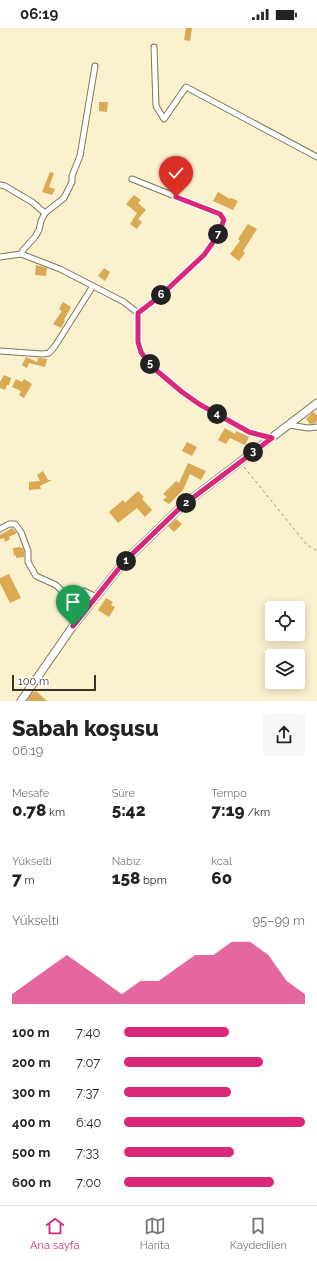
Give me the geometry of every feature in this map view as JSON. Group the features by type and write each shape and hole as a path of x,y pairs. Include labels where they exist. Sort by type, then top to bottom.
{"street":[{"path":"154,47 156,106 164,119 186,87 317,157"},
{"path":"21,254 35,237 45,213 64,198 72,182 72,176 80,156 95,66"},
{"path":"132,180 220,214 224,220 216,238 204,255 159,297 138,313"},
{"path":"0,185 5,186 32,202 45,213"},
{"path":"0,257 21,254 60,269 124,302 138,313"},
{"path":"0,351 42,354 49,353 93,286"},
{"path":"138,313 138,342 141,352 150,365 199,404 249,432 272,438"},
{"path":"22,701 73,626 124,562 182,506 317,403"},
{"path":"289,425 317,428"},
{"path":"0,529 9,524 15,524 21,532 28,551 28,562 36,576 56,585 67,596 74,596 84,591 96,597"}],"path":[{"path":"240,462 307,545 317,550"}],"building":[{"path":"186,28 192,28 190,41 184,40"},
{"path":"99,102 108,102 107,112 99,111"},
{"path":"50,172 54,173 49,187 55,189 52,195 42,192"},
{"path":"218,192 230,199 231,198 238,201 233,210 213,201"},
{"path":"134,195 141,200 138,203 146,210 138,219 142,222 137,229 130,224 137,213 126,204"},
{"path":"248,224 257,229 243,251 245,253 239,261 230,254 240,241 238,239"},
{"path":"36,265 47,268 46,276 35,275"},
{"path":"104,268 110,272 105,281 98,276"},
{"path":"63,302 71,307 61,328 53,324 62,311 59,309"},
{"path":"26,357 37,362 38,358 47,359 45,367 29,363 27,368 22,365"},
{"path":"4,375 11,378 9,385 7,385 5,390 0,388 0,382"},
{"path":"16,379 22,382 24,379 32,384 24,398 19,395 21,391 12,387"},
{"path":"313,412 317,415 317,421 310,424 306,419"},
{"path":"225,428 235,434 236,431 249,437 245,445 230,438 226,444 218,440"},
{"path":"187,442 197,447 192,456 182,451"},
{"path":"188,463 206,471 201,480 190,474 183,490 169,504 163,500 167,497 163,494 176,481 179,483"},
{"path":"43,471 48,480 52,480 40,486 41,489 29,490 29,482 40,481 37,475"},
{"path":"138,491 144,497 142,499 152,510 145,517 137,508 118,523 109,512 123,500 125,503"},
{"path":"176,519 182,524 174,532 168,526"},
{"path":"12,528 17,533 9,537 10,539 5,542 4,538 0,539 0,535"},
{"path":"13,548 23,548 24,557 16,558 16,555 14,556"},
{"path":"9,574 21,598 10,603 0,583 0,578"},
{"path":"106,598 113,602 111,605 115,607 109,617 98,610"},
{"path":"36,691 47,701 27,701 32,693"}],"route":[{"path":"73,626 124,562 182,506 272,438 249,432 199,404 150,365 141,352 138,342 138,313 159,297 204,255 216,238 224,220 220,214 176,197"}]}
